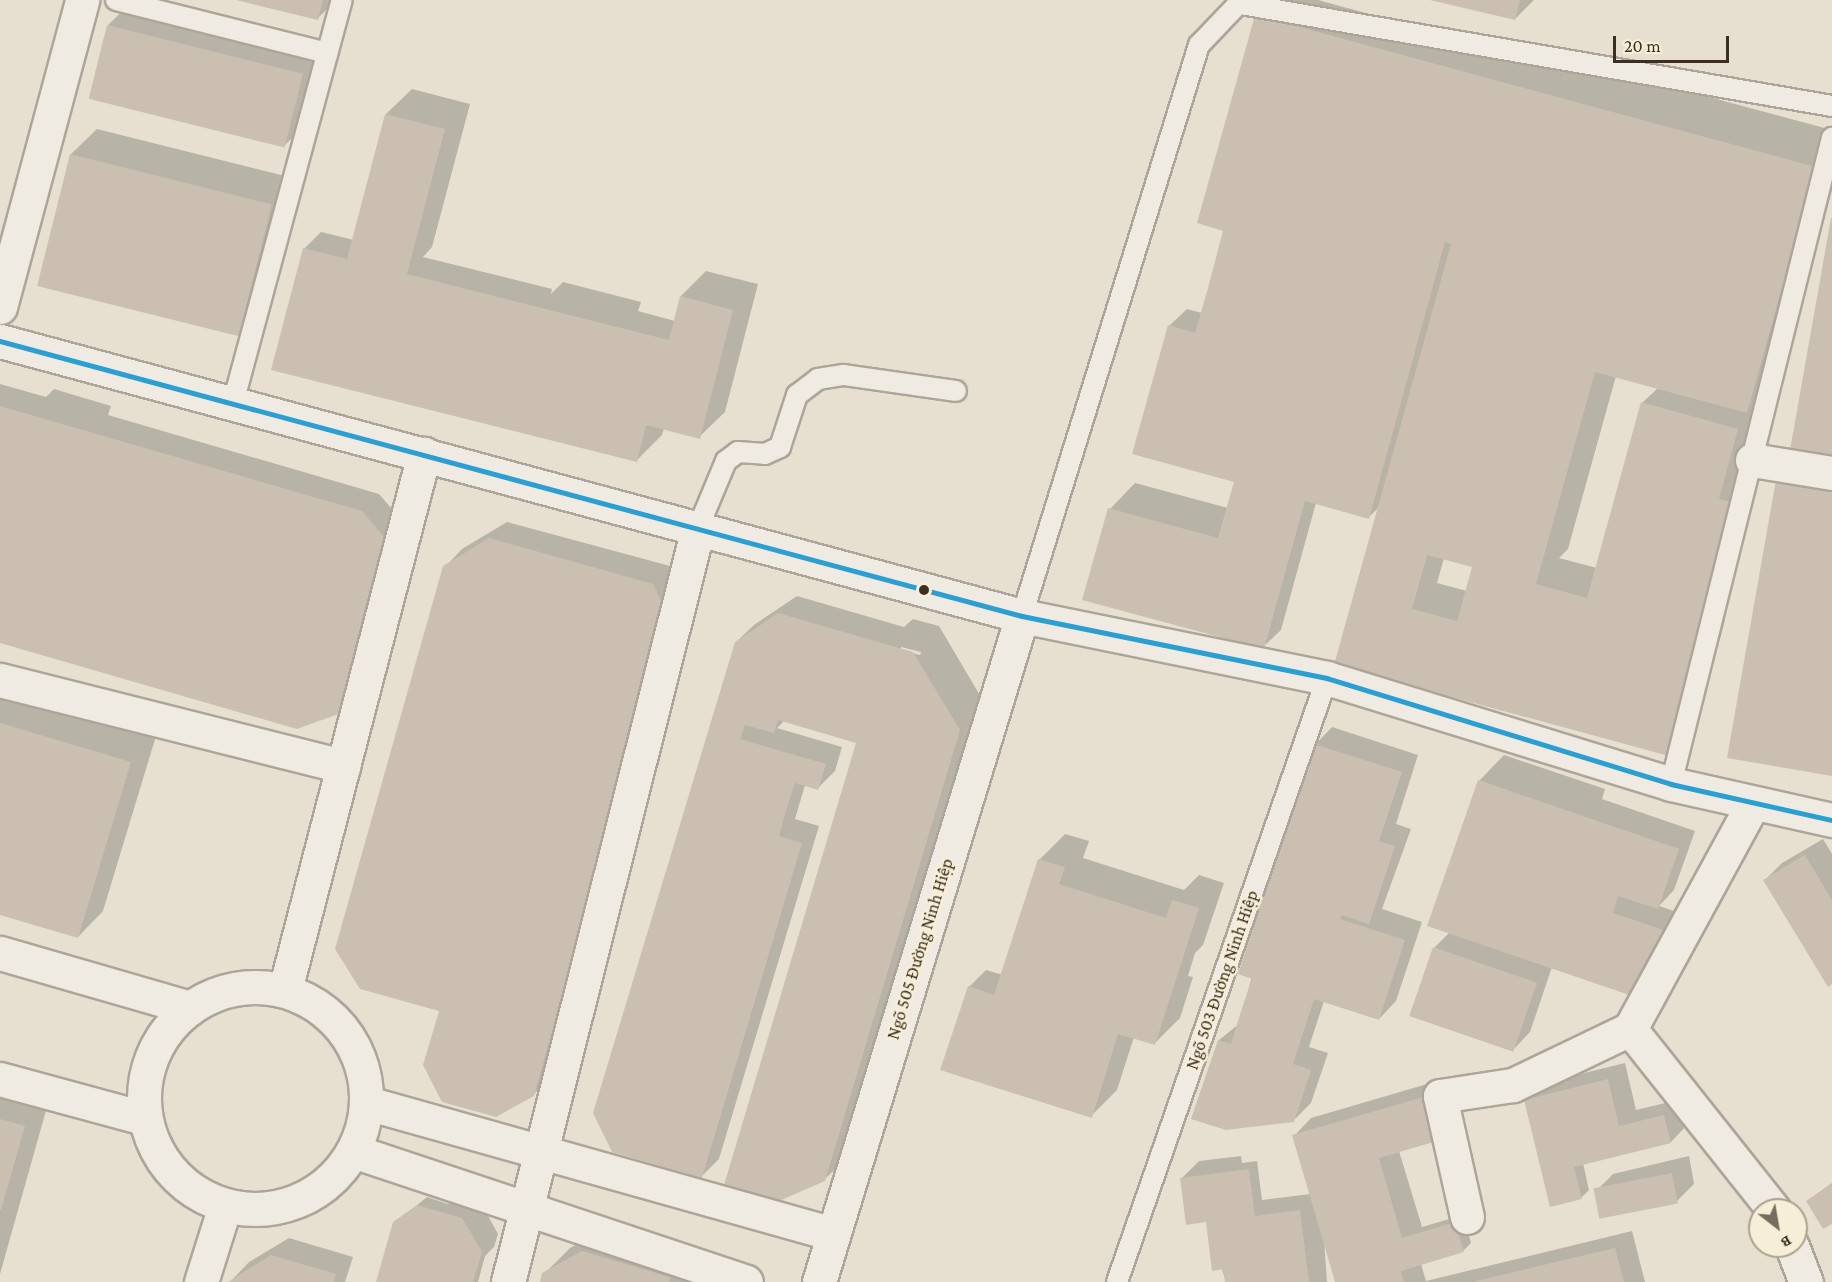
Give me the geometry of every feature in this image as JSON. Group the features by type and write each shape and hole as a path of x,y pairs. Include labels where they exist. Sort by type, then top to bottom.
{"street":[{"path":"0,307 82,0"},
{"path":"0,341 1022,616 1327,678 1671,784 1752,805 1832,820"},
{"path":"285,990 424,454"},
{"path":"1752,460 1832,473"},
{"path":"508,1282 544,1150 698,528"},
{"name":"Ngõ 505 Đường Ninh Hiệp","path":"819,1282 1022,616"},
{"path":"0,680 343,766"},
{"path":"1467,1217 1440,1096 1513,1085 1630,1029 1752,805"},
{"path":"0,952 190,1008"},
{"path":"235,988 285,990 329,1014 345,1032 360,1062 367,1103 353,1151 339,1172 298,1200 249,1210 225,1206 181,1182 152,1142 144,1118 143,1093 153,1053 171,1024 190,1008 235,988"},
{"path":"1630,1029 1764,1198"},
{"path":"0,1079 144,1118"},
{"path":"367,1103 544,1150 834,1234"},
{"path":"353,1151 746,1282"},
{"path":"201,1282 225,1206"},
{"path":"1797,1258 1806,1282"}],"lane":[{"path":"116,0 327,53"},
{"path":"233,403 342,0"},
{"path":"1022,616 1199,45 1210,30 1242,2 1832,106"},
{"path":"1671,784 1832,138"},
{"path":"698,528 726,461 738,452 765,454 780,447 797,395 818,379 844,375 956,391"},
{"name":"Ngõ 503 Đường Ninh Hiệp","path":"1117,1282 1327,678"}],"building":[{"path":"236,0 323,0 318,20"},
{"path":"1430,0 1520,0 1515,20"},
{"path":"1255,15 1816,167 1747,413 1595,372 1536,584 1587,598 1641,402 1738,429 1719,499 1739,504 1669,756 1334,665 1451,244 1445,242 1369,519 1305,501 1264,649 1082,600 1108,508 1218,538 1234,482 1132,454 1168,325 1195,333 1208,288 1223,231 1197,223","holes":["1427,555 1472,567 1457,621 1412,609"]},
{"path":"107,25 303,74 285,148 89,99"},
{"path":"385,114 445,129 407,274 669,340 680,296 733,310 700,439 646,425 637,462 271,370 303,248 347,259"},
{"path":"70,154 272,204 239,336 37,286"},
{"path":"1832,218 1832,457 1790,450"},
{"path":"0,406 362,511 394,549 347,711 297,729 0,643"},
{"path":"1777,474 1832,483 1832,776 1727,758"},
{"path":"489,538 653,584 669,618 534,1096 496,1117 442,1102 423,1065 439,1011 360,989 335,949 443,566"},
{"path":"778,613 913,652 960,730 825,1181 779,1201 724,1185 856,743 778,720 774,733 745,725 740,739 826,764 818,790 795,783 786,811 779,836 802,843 702,1178 612,1152 593,1113 735,642"},
{"path":"0,723 131,762 78,938 0,915"},
{"path":"1314,744 1402,772 1379,841 1395,846 1369,924 1342,915 1340,919 1405,940 1379,1020 1314,999 1293,1064 1311,1070 1294,1122 1226,1130 1191,1119 1218,1040 1231,1044 1252,979 1238,974"},
{"path":"1478,780 1679,849 1658,909 1618,896 1613,913 1675,934 1667,958 1651,953 1635,997 1427,926"},
{"path":"1805,855 1832,900 1832,984 1828,987 1763,880"},
{"path":"1038,859 1065,867 1059,884 1166,918 1172,900 1199,908 1155,1045 1118,1034 1092,1118 940,1070 968,986 994,995"},
{"path":"1433,947 1537,983 1513,1052 1409,1016"},
{"path":"1608,1079 1619,1126 1664,1115 1671,1143 1574,1167 1582,1199 1550,1207 1524,1100"},
{"path":"1434,1094 1447,1138 1379,1158 1402,1238 1455,1222 1464,1252 1401,1271 1404,1282 1335,1282 1292,1135"},
{"path":"0,1119 25,1126 1,1210 0,1210"},
{"path":"1249,1169 1255,1216 1300,1210 1309,1282 1225,1282 1223,1269 1212,1271 1206,1222 1186,1225 1180,1178"},
{"path":"1672,1173 1678,1203 1599,1219 1593,1188"},
{"path":"1832,1184 1832,1224 1823,1229 1808,1204 1808,1200"},
{"path":"417,1205 462,1218 482,1252 473,1282 376,1282 393,1222"},
{"path":"1615,1248 1624,1282 1476,1282 1476,1281"},
{"path":"582,1251 670,1277 669,1282 540,1282 542,1273"},
{"path":"271,1255 336,1274 334,1282 228,1282"}],"transit line":[{"path":"0,341 1022,616 1327,678 1671,784 1832,820"}]}
